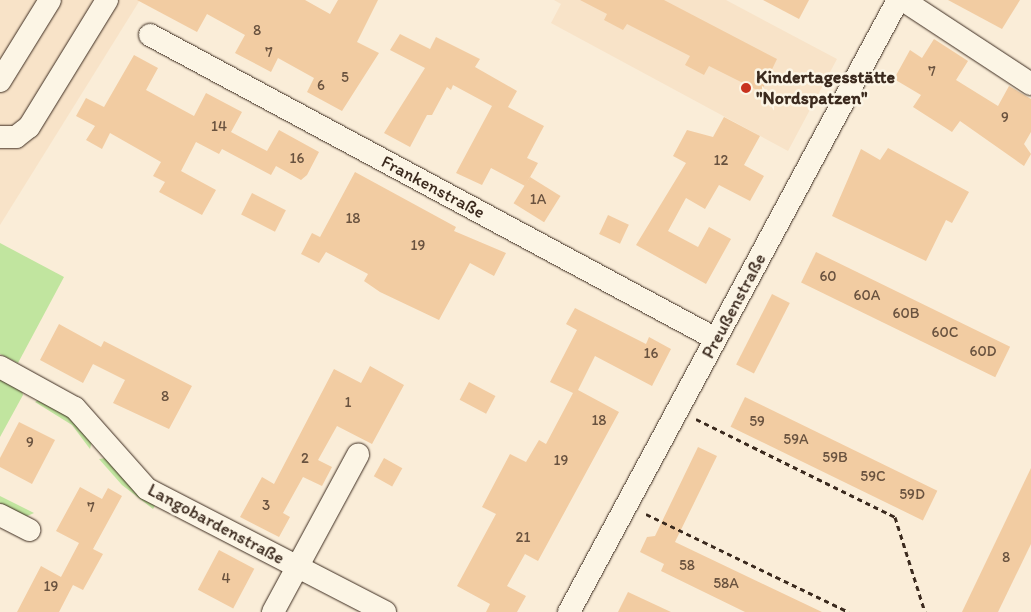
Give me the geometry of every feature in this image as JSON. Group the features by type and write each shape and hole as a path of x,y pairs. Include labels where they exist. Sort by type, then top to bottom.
{"street":[{"path":"0,81 50,0"},
{"path":"0,137 16,137 29,127 107,0"},
{"name":"Preußenstraße","path":"569,612 898,0"},
{"path":"903,0 1031,84"},
{"name":"Frankenstraße","path":"150,35 716,339"},
{"name":"Langobardenstraße","path":"0,366 74,408 147,489 385,612"},
{"name":"Langobardenstraße","path":"273,612 358,455"},
{"path":"0,515 29,530"}],"path":[{"path":"678,411 895,517 925,612"},
{"path":"627,504 849,612"}],"shaded area":[{"path":"0,0 140,0 0,225"},
{"name":"Kindertagesstätte \"Nordspatzen\"","path":"554,0 726,0 837,59 788,151 551,23 561,4"}],"green space":[{"path":"0,243 64,277 18,363 0,354"},
{"path":"0,376 21,387 23,395 0,437"},
{"path":"42,398 67,412 92,441 90,449 72,425 35,402"},
{"path":"106,458 156,504 153,509 122,485 99,459"},
{"path":"0,496 34,513 25,517 0,503"}],"building":[{"path":"137,0 305,0 330,14 338,0 378,0 357,42 379,53 342,111 307,92 314,78 278,58 271,72 235,53 245,35 207,14 197,32"},
{"path":"580,0 664,0 777,59 761,92 709,66 704,75 685,65 690,56 627,24 623,30 604,20 607,14"},
{"path":"763,0 809,0 799,19"},
{"path":"948,0 1020,0 1002,29"},
{"path":"400,34 430,49 436,37 480,59 475,67 517,91 508,107 544,126 527,158 538,163 525,186 491,168 482,185 456,173 492,106 453,85 451,90 447,87 432,115 427,115 410,147 384,133 425,68 390,50"},
{"path":"934,39 968,61 956,80 998,106 1009,86 1031,99 1031,132 1024,144 1031,154 1024,166 960,121 952,132 913,107 921,95 894,79 910,50 922,58"},
{"path":"134,55 158,68 146,90 194,116 206,93 242,112 231,132 267,151 279,130 319,152 307,175 301,180 276,166 271,175 222,149 219,154 196,142 181,171 216,190 202,215 159,192 165,182 153,176 161,162 110,133 102,149 86,140 95,126 76,116 86,98 104,107"},
{"path":"724,117 760,136 744,165 764,176 750,201 719,185 705,209 686,198 668,231 698,247 709,227 731,239 706,284 636,245 686,163 673,156 687,130 713,137"},
{"path":"888,148 969,192 952,223 946,220 926,261 832,216 861,149 880,160"},
{"path":"355,172 456,227 454,231 506,253 494,276 470,263 439,320 380,292 364,281 368,274 326,252 319,263 301,254 312,233 320,237"},
{"path":"530,177 561,196 544,222 514,203"},
{"path":"252,193 286,210 275,232 241,214"},
{"path":"608,215 629,225 620,244 599,234"},
{"path":"816,252 1010,347 995,377 801,283"},
{"path":"772,294 790,303 754,373 736,364"},
{"path":"575,308 646,344 649,337 671,349 652,386 595,356 578,390 619,412 538,561 525,554 507,586 526,596 517,612 486,612 490,604 457,586 496,514 482,507 510,454 526,462 539,440 546,444 573,393 550,382 577,330 566,324"},
{"path":"59,324 101,347 104,341 192,386 169,429 113,403 125,380 93,364 83,383 40,360"},
{"path":"370,366 404,385 372,444 337,426 318,460 332,467 322,486 303,477 283,513 290,517 279,537 240,517 262,477 274,484 334,369 361,383"},
{"path":"469,382 495,396 486,414 460,400"},
{"path":"745,397 937,491 923,520 731,427"},
{"path":"19,422 55,440 32,484 0,467 0,458"},
{"path":"698,447 717,456 675,542 822,612 745,612 661,571 664,564 640,552 647,537 655,536"},
{"path":"384,458 402,468 392,487 374,476"},
{"path":"1031,468 1031,544 998,612 962,612"},
{"path":"80,487 102,499 108,488 122,496 93,549 103,554 83,590 73,585 59,612 17,612 41,566 61,577 79,543 56,531"},
{"path":"219,550 254,569 233,609 198,590"},
{"path":"628,592 671,612 618,612"}],"place":[{"name":"Kindertagesstätte \"Nordspatzen\"","path":"746,88"}]}
